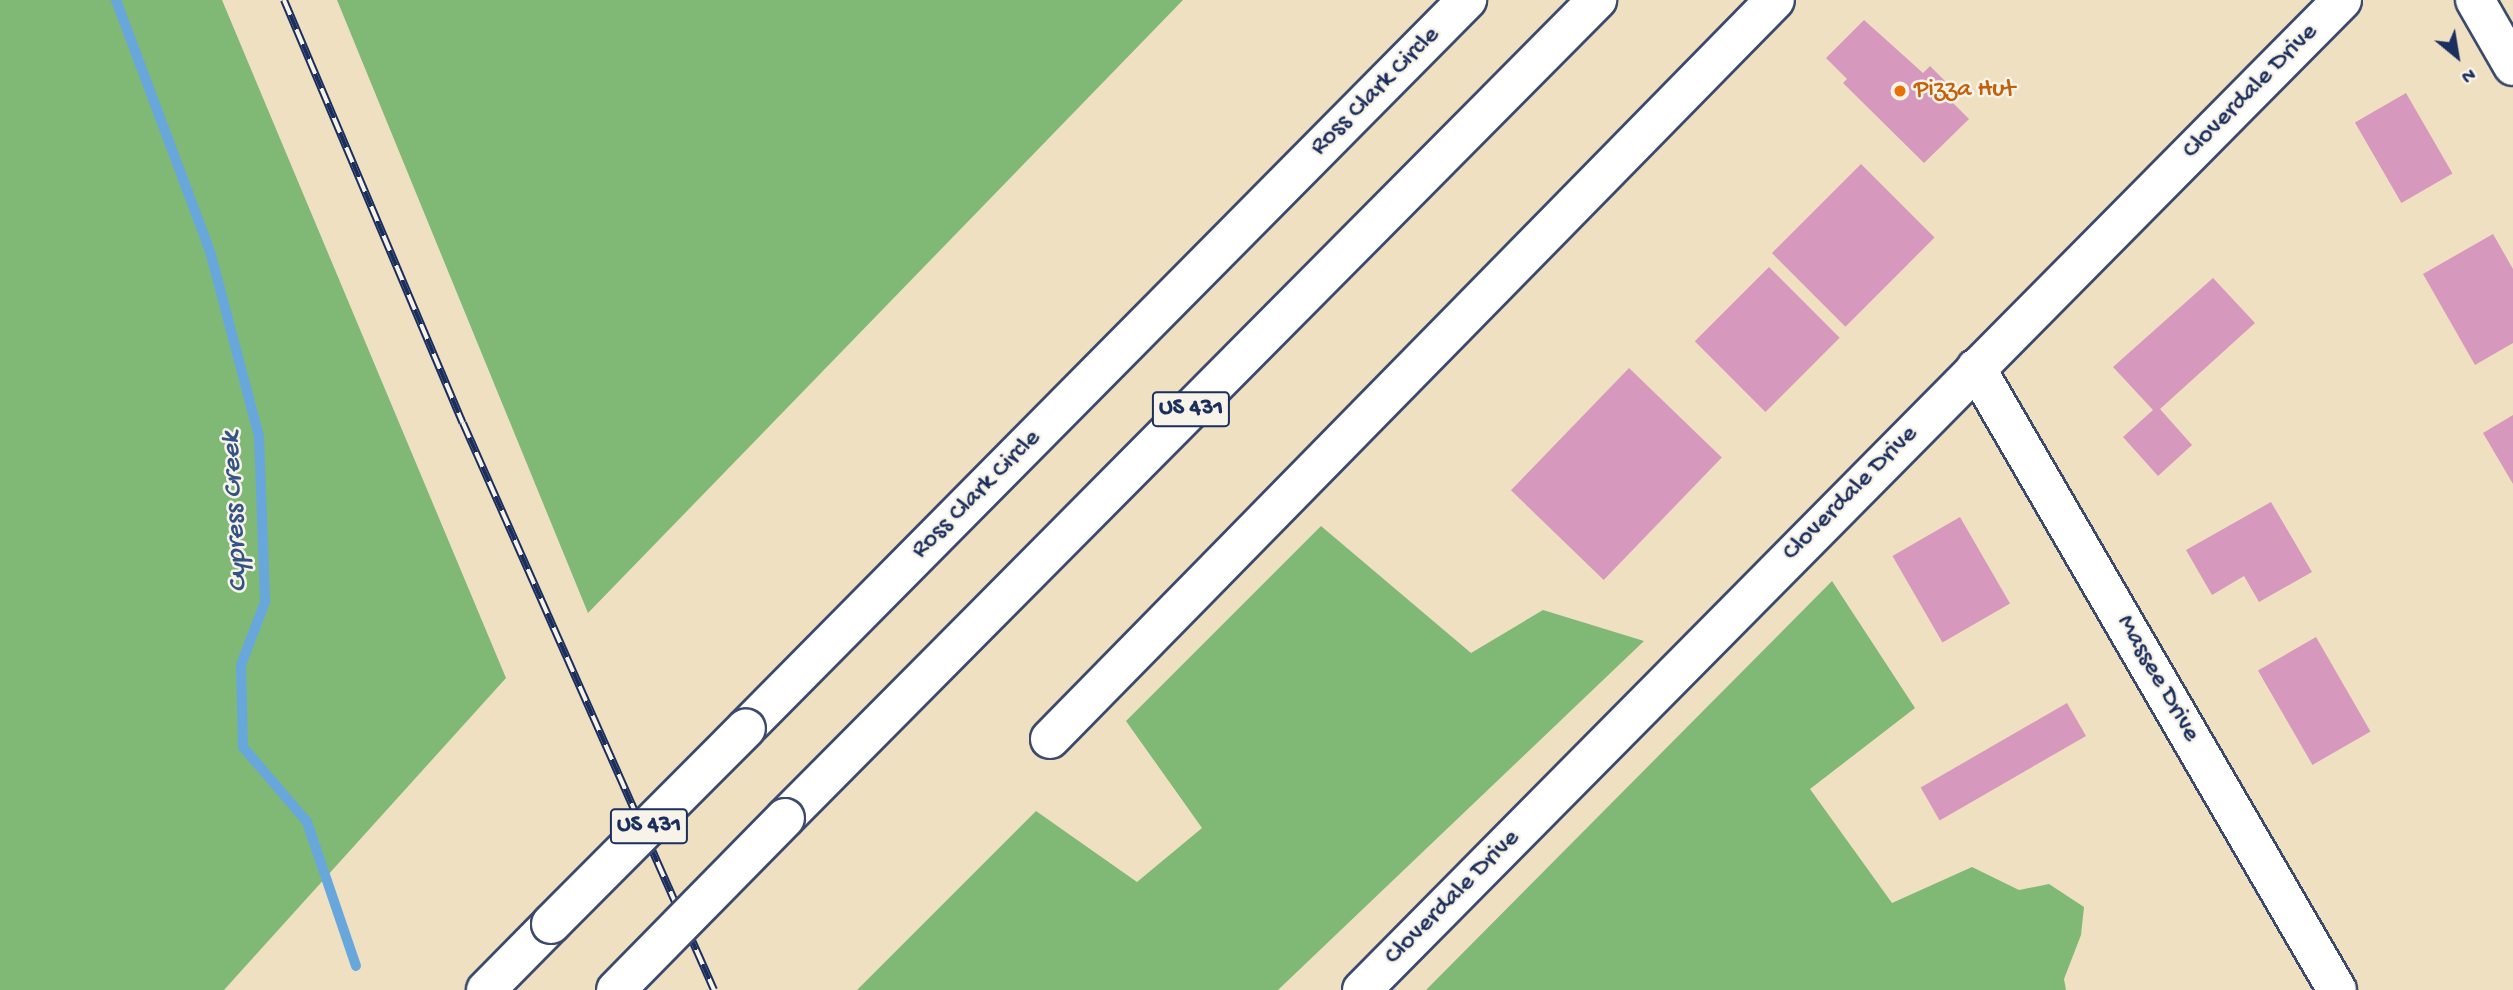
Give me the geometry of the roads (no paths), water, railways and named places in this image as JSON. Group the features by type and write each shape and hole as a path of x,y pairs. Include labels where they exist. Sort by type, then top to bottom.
{"main road":[{"name":"Ross Clark Circle","path":"486,990 1467,0"},
{"name":"US 431","path":"616,990 1597,0"},
{"path":"1050,739 1775,0"},
{"name":"Cloverdale Drive","path":"1362,990 2343,0"},
{"path":"2475,0 2513,66"},
{"name":"Massee Drive","path":"1976,368 2337,990"}],"waterway":[{"name":"Cypress Creek","path":"116,0 210,251 259,436 265,602 241,665 243,747 307,822 356,966"}],"railway":[{"path":"284,0 463,423 714,990"}],"place":[{"name":"Pizza Hut","path":"1900,91"}]}
